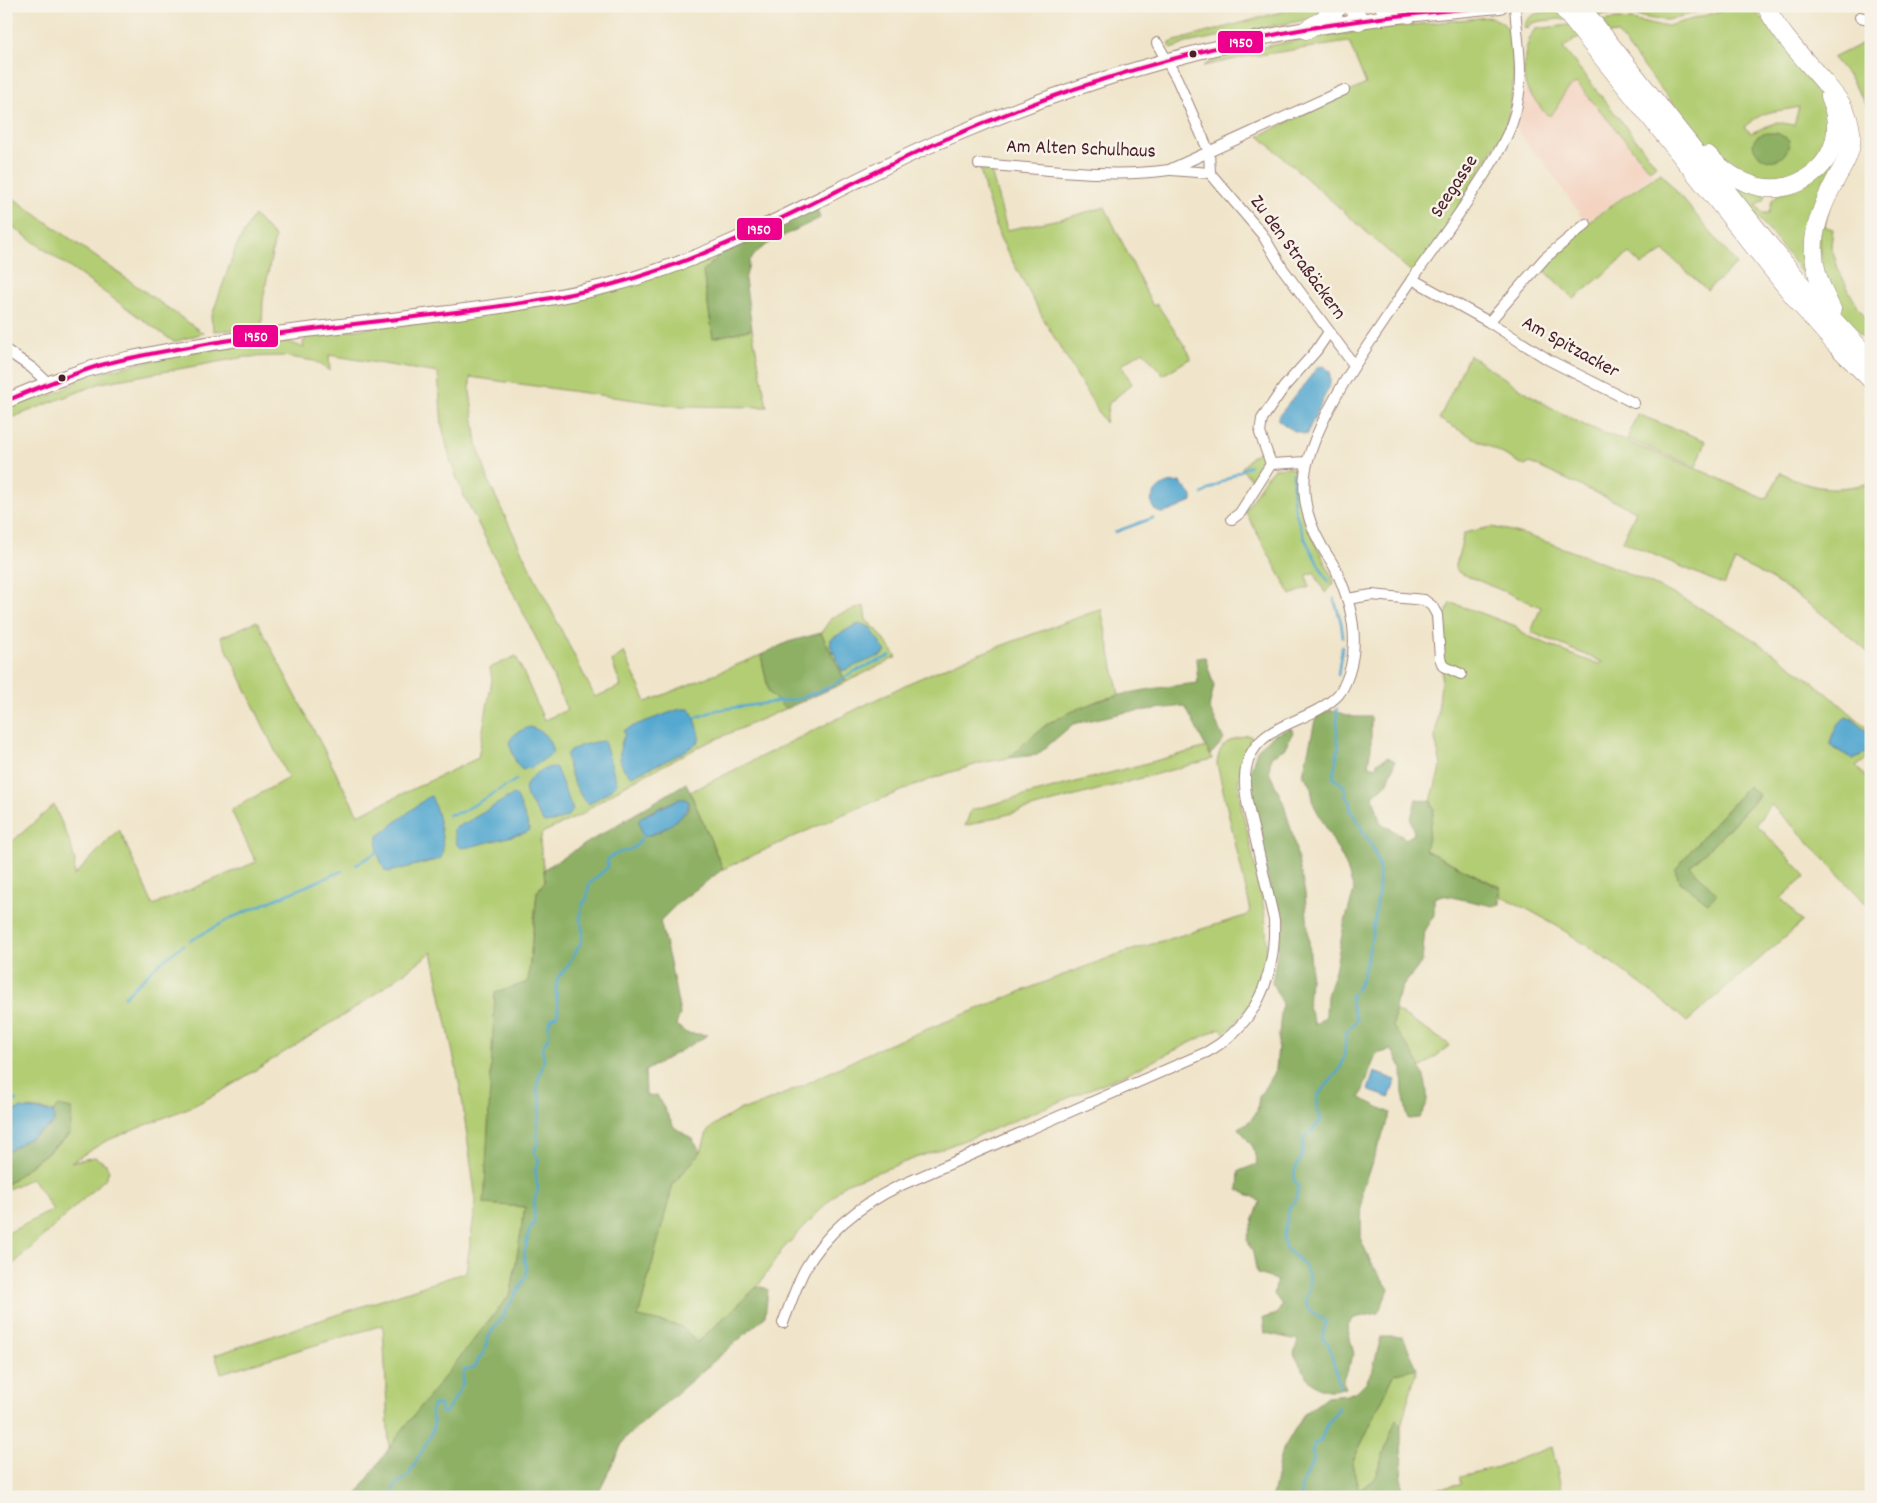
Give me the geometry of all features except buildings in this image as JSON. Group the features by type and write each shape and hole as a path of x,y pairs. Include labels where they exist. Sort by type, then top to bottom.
{"highway":[{"path":"1306,30 1339,6"},
{"path":"1384,6 1409,14"},
{"path":"1561,6 1593,36 1714,162 1749,184 1760,187 1785,188 1798,184 1810,177 1829,154 1835,139 1836,127 1826,84"},
{"path":"1580,6 1593,36 1799,303 1836,345 1871,380"},
{"path":"1765,7 1781,30 1833,91 1842,104 1852,132 1845,164 1820,212 1813,239 1814,259 1821,288 1847,336"},
{"path":"1657,104 1767,242 1847,336 1871,360"}],"main road":[{"path":"6,401 48,383 138,356 256,337 480,309 549,298 612,285 666,268 723,245 905,157 986,123 1058,96 1168,61 1259,38 1306,30 1358,11 1409,14 1500,6"}],"street":[{"name":"Seegasse","path":"783,1323 805,1270 824,1242 845,1220 870,1201 899,1186 1207,1052 1222,1043 1246,1019 1257,1002 1269,974 1274,937 1274,920 1246,790 1245,777 1253,749 1261,739 1325,705 1339,694 1351,666 1354,639 1352,612 1348,600 1336,570 1320,544 1308,514 1303,487 1308,462 1323,423 1354,365 1412,279 1452,225 1498,154 1512,125 1520,91 1516,6"},
{"path":"1860,17 1871,20"},
{"path":"1158,42 1209,152 1210,173 1169,170"},
{"name":"Am Alten Schulhaus","path":"979,164 1109,173 1150,173 1169,170 1344,90"},
{"name":"Zu den Straßäckern","path":"1210,173 1262,234 1283,268 1354,365"},
{"name":"Am Spitzacker","path":"1489,322 1546,258 1586,224"},
{"name":"Am Spitzacker","path":"1412,279 1489,322 1549,360 1634,402"},
{"path":"1271,464 1260,433 1262,418 1329,332"},
{"path":"6,350 32,368 48,383"},
{"path":"1271,464 1308,462"},
{"path":"1232,519 1240,513 1271,464"},
{"path":"1348,600 1372,595 1424,600 1432,606 1437,615 1440,658 1443,666 1461,674"}],"shaded area":[{"path":"1577,83 1653,175 1585,222 1539,155 1537,156 1516,128 1526,86 1544,112 1551,115 1568,88"}],"green space":[{"path":"1303,6 1334,6 1310,19 1186,43 1172,49 1169,47 1170,43 1175,41"},
{"path":"1602,6 1717,6 1668,20 1652,19 1625,13 1541,21 1532,23 1527,28 1524,27 1529,18 1538,13"},
{"path":"1738,6 1750,6 1774,30 1818,86 1825,100 1829,138 1816,163 1780,183 1747,177 1711,152 1617,33 1572,39 1573,41 1563,48 1656,165 1650,170 1577,83 1567,90 1551,115 1544,112 1527,89 1524,73 1526,49 1535,29 1618,19 1668,26","holes":["1799,107 1794,125 1777,122 1751,133 1744,127 1770,112"]},
{"path":"1487,17 1503,23 1509,31 1514,53 1510,107 1505,129 1417,277 1259,136 1366,84 1349,42 1245,57 1203,66 1224,55 1293,41 1376,29"},
{"path":"1868,32 1871,32 1871,112 1850,78 1833,58 1867,41"},
{"path":"1777,133 1790,140 1787,151 1779,159 1764,158 1754,148 1754,142 1758,136"},
{"path":"1845,134 1812,285 1726,177 1766,194 1764,200 1756,205 1762,213 1769,213 1772,200"},
{"path":"979,164 989,164 1007,230 1069,217 1105,207 1153,306 1157,304 1188,351 1191,358 1163,375 1143,351 1121,365 1132,384 1109,403 1105,423 1044,320 1000,238 986,195"},
{"path":"1661,173 1737,264 1707,290 1664,251 1642,265 1629,253 1574,299 1541,267 1582,227"},
{"path":"6,193 203,333 174,342 6,222"},
{"path":"816,207 820,218 771,242 759,250 750,260 745,280 752,329 713,338 703,272 721,253"},
{"path":"254,215 275,237 263,300 262,328 214,331 211,318 236,247"},
{"path":"1820,225 1833,229 1831,246 1838,268 1851,295 1871,327 1871,345 1837,309 1827,292 1822,271"},
{"path":"721,253 703,272 713,338 752,329 767,407 678,406 470,377 477,444 490,485 595,697 621,686 612,661 624,652 646,702 761,655 769,693 785,709 705,744 629,783 591,807 585,813 542,833 540,842 545,881 537,892 528,982 484,1204 525,1207 511,1293 389,1448 383,1325 221,1373 215,1355 466,1272 476,1201 461,1092 432,952 360,1005 222,1091 193,1106 106,1141 71,1162 95,1157 106,1164 109,1171 106,1178 6,1271 6,1234 53,1210 32,1178 6,1190 6,1185 70,1135 58,1106 53,1112 29,1108 11,1111 6,1114 6,847 54,805 71,845 75,862 74,876 119,829 153,905 256,862 231,810 288,778 221,637 257,621 358,815 478,758 492,680 490,668 516,656 544,720 567,710 539,644 464,496 451,463 442,426 438,373 329,355 330,371 314,361 283,356 245,357 101,383 6,420 6,406 53,395 77,382 78,379 183,353 282,339 304,348 303,343 308,336 469,315"},
{"path":"1469,355 1543,403 1584,425 1707,473 1764,499 1767,498 1781,472 1803,483 1824,488 1871,483 1871,655 1806,602 1772,580 1735,561 1724,585 1622,541 1636,511 1530,463 1525,466 1439,419"},
{"path":"1637,414 1706,441 1696,467 1627,439"},
{"path":"1261,450 1264,460 1256,483 1241,469 1251,457"},
{"path":"1288,467 1298,471 1298,493 1304,519 1334,581 1333,585 1325,593 1314,572 1307,575 1309,587 1291,595 1245,511 1266,477 1274,468"},
{"path":"1491,527 1515,532 1585,556 1660,588 1708,612 1754,640 1813,682 1871,731 1871,736 1854,720 1847,717 1836,728 1830,744 1853,759 1871,750 1871,756 1856,767 1871,781 1871,909 1771,805 1756,824 1806,876 1781,898 1802,922 1687,1022 1650,991 1585,944 1544,918 1500,896 1500,887 1425,850 1434,810 1431,801 1441,765 1435,739 1443,666 1437,615 1445,616 1450,603 1458,605 1516,626 1521,633 1580,658 1599,664 1602,662 1531,632 1541,607 1458,572 1455,569 1464,533","holes":["1747,787 1759,796 1720,838 1690,866 1716,894 1708,903 1676,870"]},
{"path":"864,606 866,620 877,630 897,657 846,682 821,633 832,617"},
{"path":"1101,609 1119,695 1099,700 1048,723 1009,758 981,763 939,776 846,813 723,869 690,792 909,683 957,662"},
{"path":"821,633 846,682 785,709 769,693 761,655 788,642"},
{"path":"1205,657 1214,686 1209,707 1224,740 1210,755 1185,706 1127,712 1073,724 1037,755 1009,758 1044,727 1068,713 1122,695 1198,683 1196,658"},
{"path":"1331,710 1354,717 1371,717 1371,748 1368,765 1375,768 1378,762 1388,757 1395,761 1388,782 1373,796 1380,822 1406,839 1414,834 1411,819 1416,799 1431,801 1434,810 1425,850 1500,888 1500,904 1493,906 1442,895 1434,898 1434,915 1425,929 1422,962 1403,986 1396,1002 1393,1027 1417,1060 1425,1080 1427,1102 1419,1118 1408,1119 1403,1093 1402,1069 1392,1050 1376,1054 1360,1098 1391,1113 1362,1189 1361,1240 1371,1263 1389,1289 1378,1313 1354,1318 1347,1327 1354,1354 1342,1381 1345,1388 1331,1390 1322,1389 1307,1377 1294,1354 1298,1340 1265,1333 1263,1318 1277,1314 1282,1305 1274,1294 1277,1280 1257,1274 1253,1253 1247,1239 1260,1202 1254,1197 1238,1190 1239,1171 1257,1164 1253,1147 1239,1128 1251,1120 1257,1111 1259,1097 1276,1069 1282,1002 1272,983 1278,948 1274,906 1250,799 1249,776 1257,750 1274,735 1291,728 1293,732 1284,749 1271,756 1269,772 1283,802 1293,836 1305,893 1311,967 1308,1006 1315,1025 1326,1016 1327,996 1354,891 1346,865 1314,805 1310,783 1303,775 1316,716"},
{"path":"1248,735 1253,738 1240,772 1239,790 1264,911 1265,961 1258,986 1245,1009 1225,1033 1220,1028 1133,1071 984,1133 845,1184 782,1250 758,1286 698,1342 680,1326 638,1317 673,1184 701,1152 707,1132 714,1125 741,1109 750,1108 789,1092 875,1050 1050,980 1119,954 1245,916 1249,912 1250,907 1217,764 1220,751 1226,744"},
{"path":"1207,747 1212,759 965,826 971,810"},
{"path":"686,783 723,869 679,902 660,921 680,1014 676,1025 686,1033 708,1035 645,1071 646,1096 657,1095 674,1127 692,1139 701,1152 673,1184 638,1317 680,1326 698,1342 758,1286 768,1289 765,1317 625,1438 596,1497 355,1497 399,1434 511,1293 525,1207 484,1204 495,993 528,982 537,892 545,881 544,869","holes":["679,799 689,807 687,811 657,833 645,836 641,830 650,812"]},
{"path":"1748,786 1759,795 1720,838 1690,866 1717,894 1708,903 1680,882 1675,870"},
{"path":"1395,1010 1450,1045 1420,1069 1393,1027"},
{"path":"58,1106 72,1109 70,1134 6,1185 6,1152 52,1125 54,1120 53,1112"},
{"path":"1381,1337 1403,1337 1417,1368 1395,1373 1352,1463 1359,1491 1374,1480 1396,1419 1401,1426 1402,1493 1398,1497 1272,1497 1281,1453 1303,1415 1327,1397 1347,1395 1357,1391 1366,1382 1373,1369"},
{"path":"1417,1368 1401,1426 1396,1420 1374,1480 1358,1491 1352,1463 1395,1373"},
{"path":"1552,1447 1563,1497 1398,1497 1402,1493 1460,1485 1460,1476 1497,1467"}],"water":[{"path":"1323,366 1330,371 1330,385 1306,435 1292,430 1278,420 1278,417 1318,367"},
{"path":"1180,482 1192,496 1192,501 1166,512 1160,513 1156,511 1151,502 1156,490 1168,483"},
{"path":"861,624 870,627 886,652 842,671 830,645 831,639 855,625"},
{"path":"680,709 689,709 694,716 699,733 699,741 676,756 632,776 623,768 621,763 620,751 625,734 623,731"},
{"path":"1847,717 1854,720 1871,736 1871,750 1853,759 1830,744 1836,728"},
{"path":"530,727 546,736 553,753 533,767 522,770 516,763 509,743 520,731"},
{"path":"604,741 617,783 612,789 587,804 573,780 568,765 567,753 585,744"},
{"path":"551,767 556,768 573,810 564,818 544,823 527,797 525,788 535,774"},
{"path":"512,795 516,795 530,830 525,833 469,847 462,848 457,845 453,829"},
{"path":"431,796 439,819 442,839 443,848 440,859 389,872 385,871 377,852 378,836"},
{"path":"679,799 685,799 689,802 684,813 678,819 651,835 645,836 642,834 639,821 641,817"},
{"path":"1374,1072 1396,1080 1389,1098 1368,1090"},
{"path":"21,1108 53,1112 54,1120 52,1125 6,1152 6,1114"}],"waterway":[{"path":"1202,494 1250,465"},
{"path":"1293,473 1293,497 1298,520 1306,542 1329,583"},
{"path":"1115,532 1153,518"},
{"path":"1334,599 1341,622 1343,637"},
{"path":"1338,675 1342,647"},
{"path":"695,718 717,710 798,699 830,687 851,673 890,656"},
{"path":"1337,709 1337,740 1339,745 1333,777 1345,787 1346,797 1351,802 1350,811 1361,825 1362,832 1374,849 1379,870 1378,894 1366,964 1358,987 1351,996 1352,1008 1357,1020 1346,1032 1344,1057 1340,1069 1318,1095 1317,1107 1321,1121 1304,1138 1301,1159 1295,1169 1294,1179 1298,1188 1296,1199 1289,1208 1283,1238 1286,1249 1304,1264 1309,1277 1309,1290 1305,1300 1308,1309 1326,1322 1322,1338 1328,1343 1340,1386"},
{"path":"448,815 462,812 516,780"},
{"path":"392,1497 395,1485 408,1476 430,1437 434,1424 431,1412 433,1405 439,1404 441,1413 445,1413 463,1383 465,1369 474,1367 484,1353 488,1337 502,1318 525,1278 527,1270 524,1260 525,1250 529,1231 534,1223 534,1202 538,1189 535,1171 539,1160 534,1153 538,1141 537,1131 541,1101 537,1090 544,1062 542,1047 549,1035 548,1026 551,1019 557,1015 557,979 567,967 581,942 583,935 580,917 583,903 587,899 589,884 608,867 607,860 635,846 643,835"},
{"path":"356,865 377,852"},
{"path":"190,941 231,918 342,871"},
{"path":"124,997 156,966 183,945"},
{"path":"6,1104 17,1100"},
{"path":"1301,1497 1303,1481 1314,1460 1312,1453 1314,1444 1321,1441 1324,1431 1338,1407"}],"transit line":[{"name":"1950","path":"6,401 89,369 147,354 252,337 509,305 610,285 654,272 697,256 781,219 946,139 1029,105 1114,76 1157,63 1288,32 1392,16 1497,6"}]}
